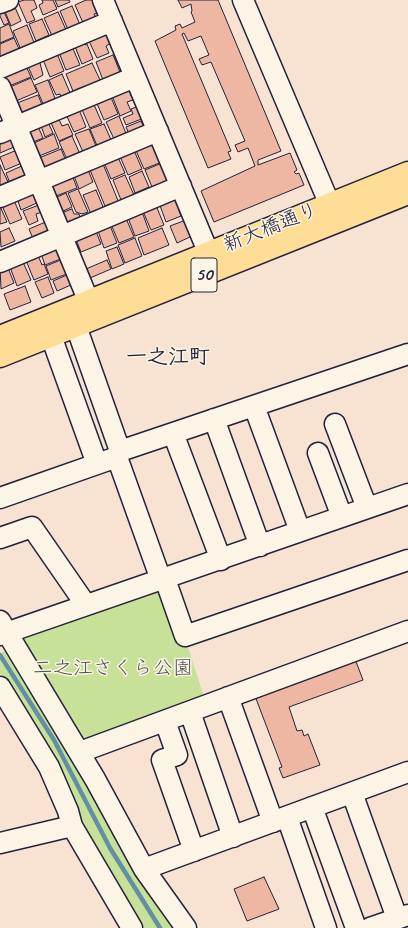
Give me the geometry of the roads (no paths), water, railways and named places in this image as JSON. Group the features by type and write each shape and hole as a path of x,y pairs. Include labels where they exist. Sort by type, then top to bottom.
{"main road":[{"name":"新大橋通り","path":"0,337 408,173"},
{"name":"新大橋通り","path":"0,356 408,193"}],"street":[{"path":"0,3 8,0"},
{"path":"103,0 209,254"},
{"path":"244,0 330,205"},
{"path":"0,68 112,21"},
{"path":"8,130 135,77"},
{"path":"0,88 8,130 39,181 89,302"},
{"path":"0,197 158,131"},
{"path":"0,262 181,186"},
{"path":"76,326 118,454 185,636 408,560"},
{"path":"51,336 97,464"},
{"path":"0,498 97,464 118,454 174,433 408,354"},
{"path":"254,406 300,531"},
{"path":"214,419 260,546"},
{"path":"335,424 367,508"},
{"path":"174,433 221,560"},
{"path":"318,453 342,517"},
{"path":"186,928 144,869 80,752 2,630 86,605 221,560 408,494"},
{"path":"0,538 32,527 86,605"},
{"path":"80,752 408,631"},
{"path":"0,687 48,767 68,811 72,826 132,928"},
{"path":"228,697 326,928"},
{"path":"190,712 234,837"},
{"path":"165,721 177,755 162,760 194,851"},
{"path":"144,869 408,772"},
{"path":"352,793 403,917 370,928"},
{"path":"312,807 356,928"},
{"path":"0,843 72,826"}],"waterway":[{"path":"0,655 54,740 110,848 160,928"}],"district":[{"name":"一之江町","path":"168,357"}],"park label":[{"name":"二之江さくら公園","path":"113,669"}]}
